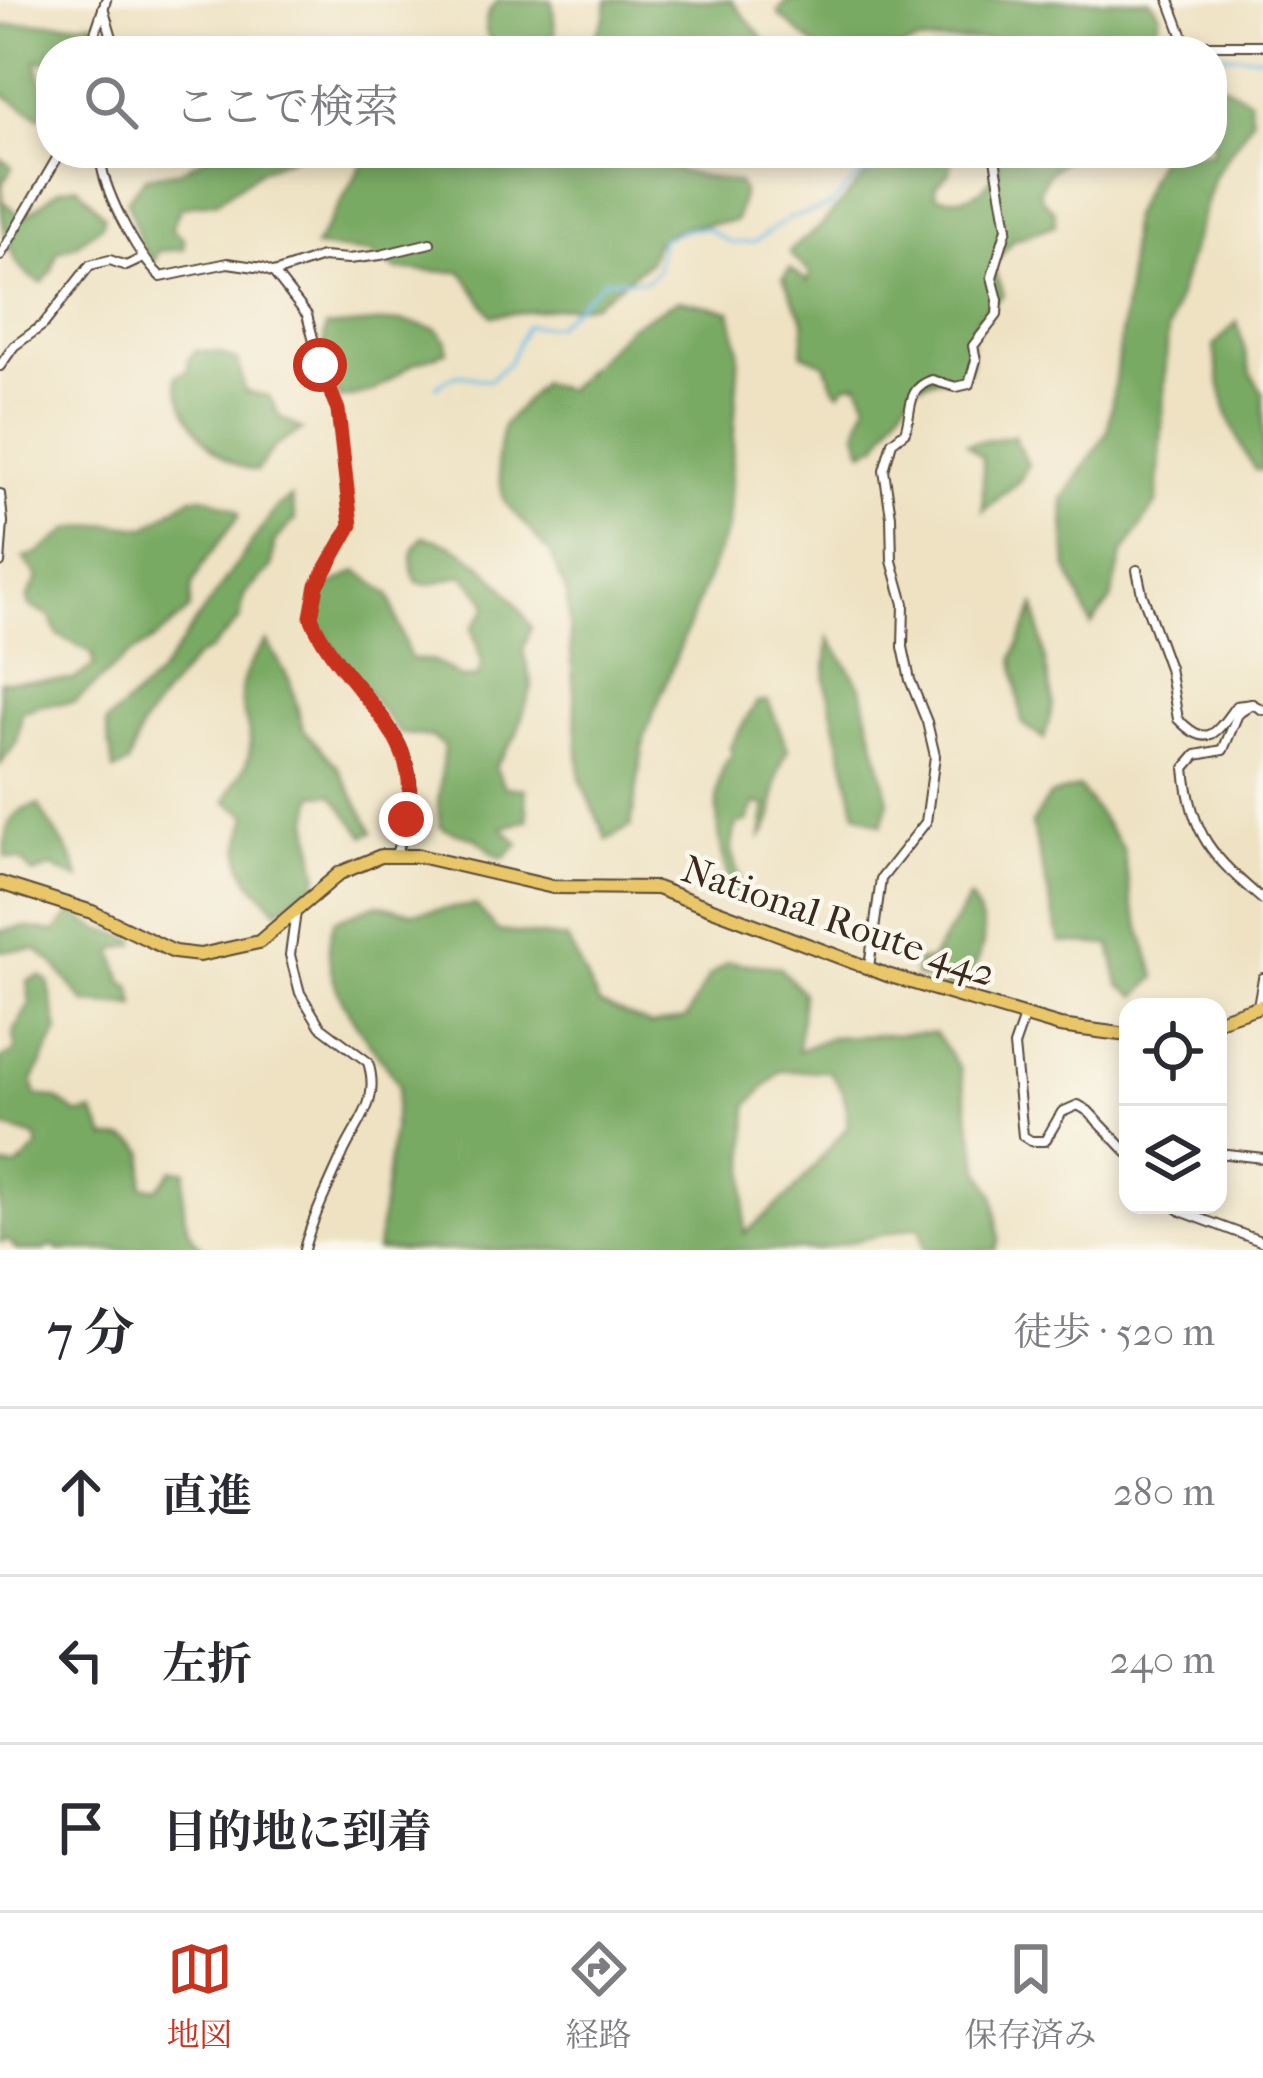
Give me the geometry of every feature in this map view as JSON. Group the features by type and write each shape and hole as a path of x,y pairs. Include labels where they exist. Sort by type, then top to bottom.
{"highway":[{"name":"National Route 442","path":"0,883 92,912 160,947 187,954 244,948 272,934 340,872 370,859 396,855 553,887 657,888 868,967 1024,1017 1119,1035"},
{"path":"1227,1017 1260,1006"}],"street":[{"path":"1169,0 1180,36"},
{"path":"93,36 103,2"},
{"path":"103,2 112,36"},
{"path":"1227,46 1263,45"},
{"path":"0,256 51,168"},
{"path":"103,168 141,259 160,277 228,263 274,273 308,259 381,255 430,243"},
{"path":"868,967 881,879 926,823 935,756 903,647 904,604 892,561 884,470 892,442 905,432 916,388 932,380 956,387 969,384 976,360 974,346 997,315 992,278 1007,228 997,168"},
{"path":"0,367 14,346 43,325 90,265 110,260 126,266 141,259"},
{"path":"274,273 297,299 314,334 320,365 338,410 351,511 346,541 317,585 311,617 338,663 401,744 408,763 411,800 396,855"},
{"path":"0,494 4,522 0,562"},
{"path":"1137,570 1169,668 1178,719 1198,736 1209,736 1236,706 1252,704 1263,710"},
{"path":"1252,704 1238,714 1223,751 1196,755 1185,768 1188,798 1201,837 1220,864 1263,900"},
{"path":"296,912 290,955 300,993 320,1025 368,1062 372,1089 369,1110 346,1146 304,1250"},
{"path":"1260,1006 1263,978"},
{"path":"1024,1017 1014,1046 1023,1136 1045,1141 1062,1112 1078,1105 1119,1144"},
{"path":"1227,1154 1263,1158"},
{"path":"1186,1214 1263,1242"}],"green space":[{"path":"499,0 552,0 556,36 489,36 489,11"},
{"path":"607,0 731,0 761,36 595,36"},
{"path":"787,0 1150,0 1160,14 1155,33 1147,36 803,36 779,11"},
{"path":"100,24 100,36 36,36 36,115 0,92 0,27"},
{"path":"1227,87 1249,99 1252,120 1227,157"},
{"path":"0,158 12,167 2,186 2,201 24,218 60,189 77,186 104,216 102,225 76,245 57,252 52,271 42,283 28,275 10,249 2,214"},
{"path":"266,168 218,201 181,207 171,229 184,239 184,249 158,251 154,262 141,244 127,200 146,177"},
{"path":"360,168 674,168 739,183 743,192 736,221 684,227 664,236 649,262 594,304 492,316 462,272 397,270 371,253 315,247"},
{"path":"877,168 950,168 935,187 936,196 956,198 973,194 998,168 1055,168 1039,190 1054,210 1055,225 1013,240 992,266 1003,294 975,323 966,373 960,380 939,378 915,386 877,445 863,451 857,432 867,402 858,383 847,384 840,392 825,364 802,353 804,321 783,278 790,269 808,282 810,273 790,254 791,249 820,227"},
{"path":"1154,168 1219,168 1168,329 1157,502 1122,555 1111,600 1091,625 1067,568 1063,499 1108,431 1127,290 1131,217"},
{"path":"679,300 730,311 739,350 728,527 645,735 631,826 607,840 580,778 567,595 551,554 504,501 497,460 503,426 541,383 567,390 629,327"},
{"path":"401,321 437,329 447,351 413,364 372,392 340,399 326,364 326,327"},
{"path":"1237,322 1251,374 1263,393 1263,470 1255,470 1238,439 1219,381 1214,346"},
{"path":"196,351 238,361 245,392 269,396 280,417 302,430 275,446 256,471 214,449 186,411 176,376 189,370 188,360"},
{"path":"1014,436 1028,465 1020,480 983,511 983,458 967,444"},
{"path":"192,497 207,497 238,511 239,516 204,562 192,585 189,610 75,702 22,712 17,742 0,765 0,681 73,680 94,666 92,653 58,635 50,617 29,606 28,596 38,578 24,558 70,529 108,524 146,528"},
{"path":"291,497 295,520 274,542 272,567 244,595 240,619 210,650 196,657 164,695 141,728 128,764 114,771 106,723 158,676 276,508"},
{"path":"423,537 472,558 511,597 531,627 523,651 532,686 516,736 495,766 504,787 525,789 528,820 502,828 519,844 504,858 474,838 440,826 444,746 432,737 399,733 318,627 315,607 321,590 358,571 389,595 410,659 434,661 462,678 478,677 482,663 472,628 487,608 485,598 463,575 427,585 417,582 412,558"},
{"path":"1035,606 1053,704 1044,739 1022,723 1013,658"},
{"path":"829,638 861,687 889,801 882,825 856,813 825,680"},
{"path":"267,641 290,681 303,729 337,766 373,832 364,836 332,794 314,795 309,819 318,875 314,884 277,910 243,868 241,847 248,815 226,801 250,749 241,701 243,682"},
{"path":"768,701 788,749 778,774 772,815 761,837 766,805 755,803 747,822 736,824 731,851 748,905 734,900 717,803 723,768 732,755 730,746 757,702"},
{"path":"1079,787 1123,848 1131,900 1156,977 1137,996 1119,984 1110,945 1060,942 1032,824 1049,796"},
{"path":"39,805 73,860 79,880 52,867 33,874 23,861 5,857 10,823 21,811"},
{"path":"970,898 982,923 982,946 960,993 915,975 918,961 930,960"},
{"path":"378,904 412,913 476,905 498,931 567,939 599,1004 651,1025 686,1018 709,976 728,962 779,967 803,993 798,1051 830,1037 935,1033 960,1069 980,1169 994,1196 999,1239 995,1250 924,1250 920,1226 815,1250 377,1250 399,1085 336,987 329,943 335,920","holes":["780,1071 829,1071 843,1091 848,1126 792,1193 744,1234 748,1105"]},
{"path":"72,913 99,929 135,939 136,944 116,949 114,954 123,982 131,986 135,1006 85,1003 36,949 0,951 0,931 24,927 55,932"},
{"path":"40,976 48,981 58,1031 33,1081 35,1095 56,1099 78,1114 93,1112 106,1138 137,1144 145,1153 142,1186 157,1189 172,1170 186,1171 183,1204 187,1225 206,1250 58,1250 53,1246 16,1250 8,1240 0,1242 0,1166 17,1167 38,1147 35,1137 0,1126 0,1059 15,1052 14,1032 30,1003 27,981"}],"waterway":[{"path":"1227,55 1263,56"},
{"path":"436,387 458,375 489,380 509,363 526,326 555,326 606,279 647,281 657,270 661,239 706,228 731,243 754,242 788,219 830,206 857,177 875,168"}],"route":[{"path":"320,365 338,410 351,525 317,585 311,617 338,663 401,744 411,783 406,819"}]}
